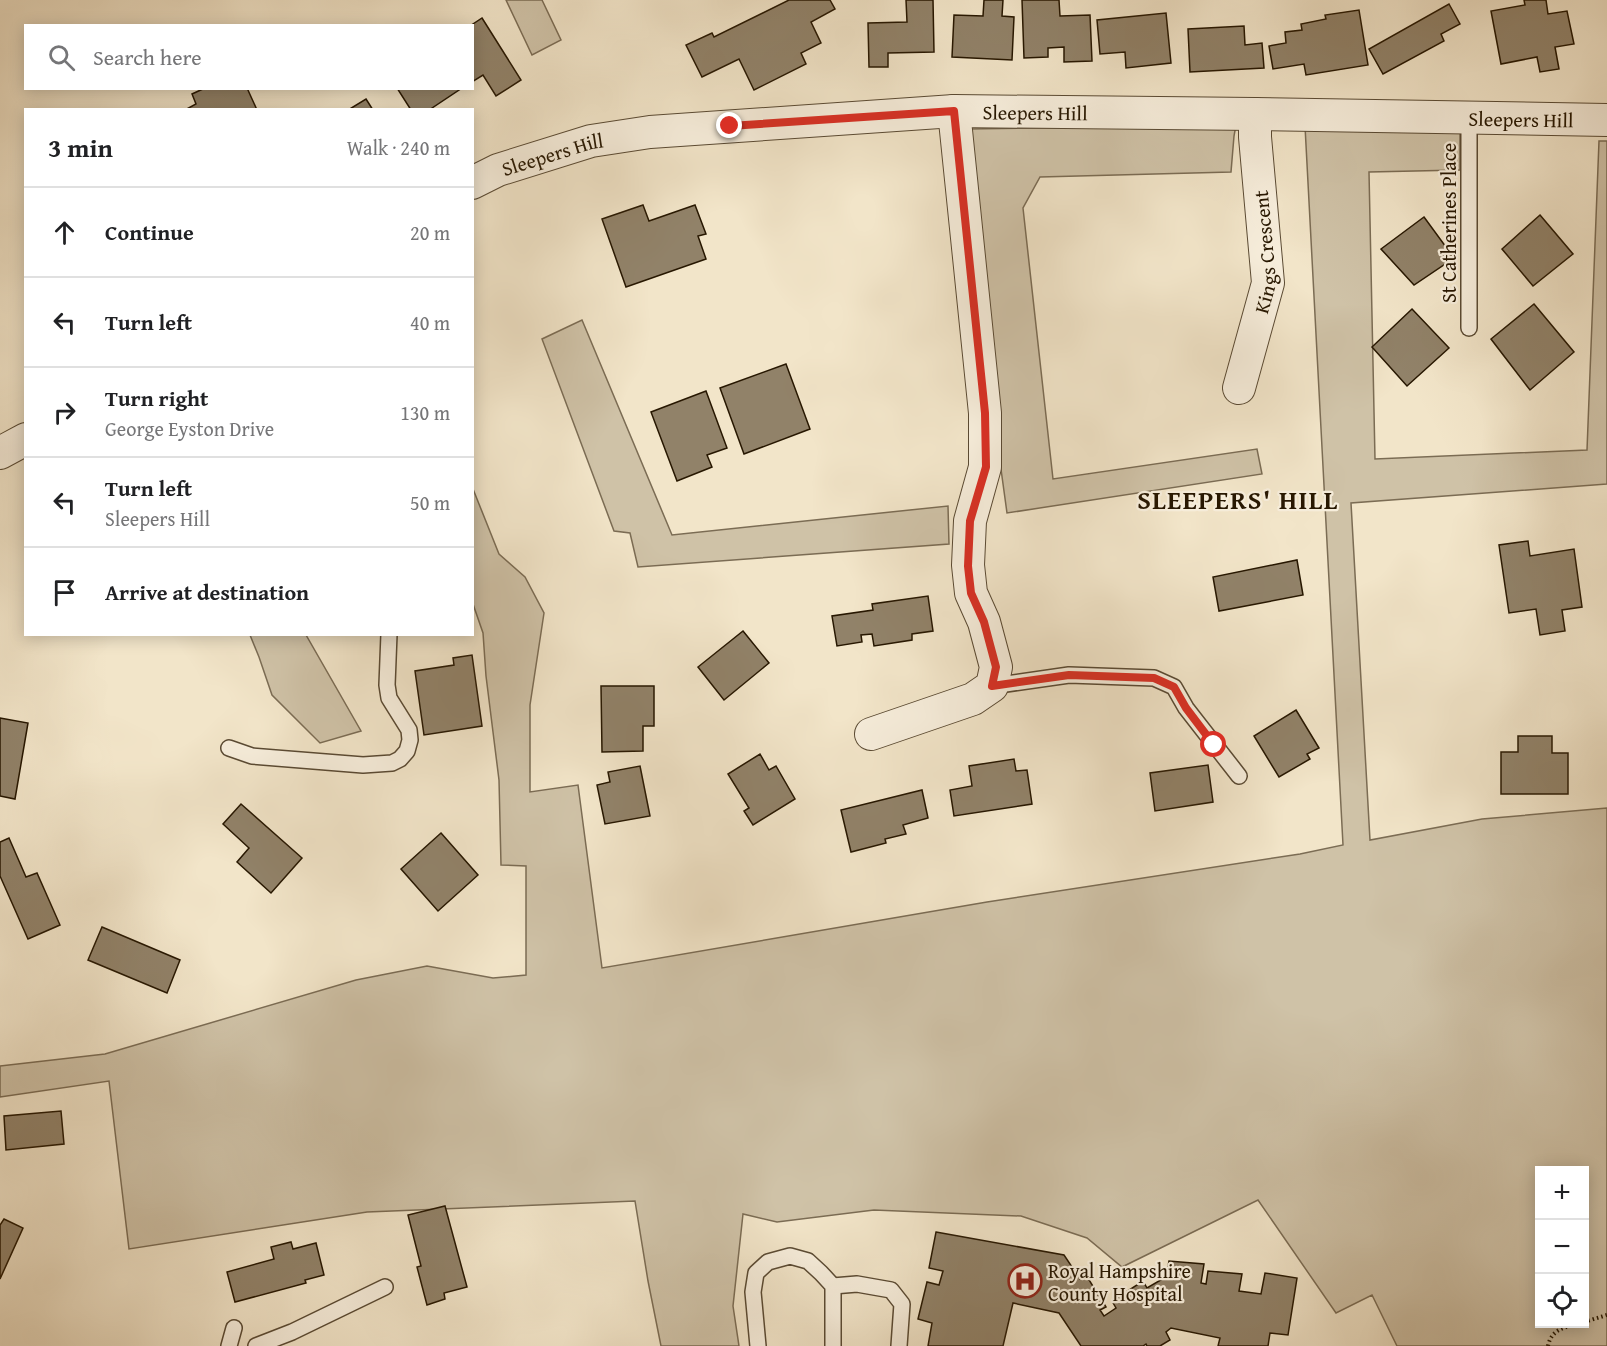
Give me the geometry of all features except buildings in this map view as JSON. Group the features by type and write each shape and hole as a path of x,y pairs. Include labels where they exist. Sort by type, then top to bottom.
{"street":[{"name":"Sleepers Hill","path":"474,182 498,170 591,141 650,132 954,111 1607,120"},
{"path":"871,734 973,699 992,686 996,667 984,622 971,593 968,566 970,521 986,467 985,413 954,111"},
{"name":"Kings Crescent","path":"1239,388 1268,283 1255,114"},
{"path":"0,453 24,439"}],"lane":[{"name":"St Catherines Place","path":"1469,118 1469,328"},
{"path":"229,748 252,756 363,765 392,763 400,759 407,751 410,740 409,730 389,698 387,685 389,636"},
{"path":"992,686 1069,675 1154,678 1174,687 1186,708 1239,776"},
{"path":"758,1346 753,1292 756,1273 768,1262 790,1256 808,1261 833,1286 833,1346"},
{"path":"833,1286 857,1284 891,1290 902,1304 899,1346"},
{"path":"255,1346 292,1332 385,1287"},
{"path":"229,1346 234,1328"}],"path":[{"path":"1589,1320 1607,1315"},
{"path":"1548,1346 1548,1342 1562,1328"}],"shaded area":[{"path":"506,0 542,0 561,40 532,55"},
{"path":"1236,125 1231,172 1040,177 1023,208 1053,479 1257,449 1262,474 1007,513 997,440 969,129"},
{"path":"1305,126 1460,132 1460,170 1369,172 1375,459 1587,450 1599,141 1607,141 1607,484 1351,503 1370,840 1482,819 1607,808 1607,1346 1397,1346 1372,1295 1336,1313 1258,1200 1122,1267 1087,1238 1021,1216 874,1210 777,1222 743,1214 733,1306 739,1346 661,1346 635,1201 367,1212 129,1249 109,1081 0,1097 0,1066 105,1054 356,980 427,966 493,978 526,975 526,866 501,865 499,780 483,633 474,607 474,492 499,554 525,577 544,613 530,705 530,792 578,785 602,968 987,902 1300,854 1343,845"},
{"path":"582,320 672,535 948,506 949,544 638,567 630,533 614,531 542,339"},
{"path":"250,636 307,636 361,731 320,743 272,695"}],"place":[{"name":"Royal Hampshire County Hospital","path":"1025,1281"}],"district":[{"name":"SLEEPERS' HILL","path":"1238,499"}],"route":[{"path":"730,126 954,111 985,413 986,467 970,521 968,566 971,593 984,622 996,667 992,686 1069,675 1154,678 1174,687 1186,708 1214,745"}]}
